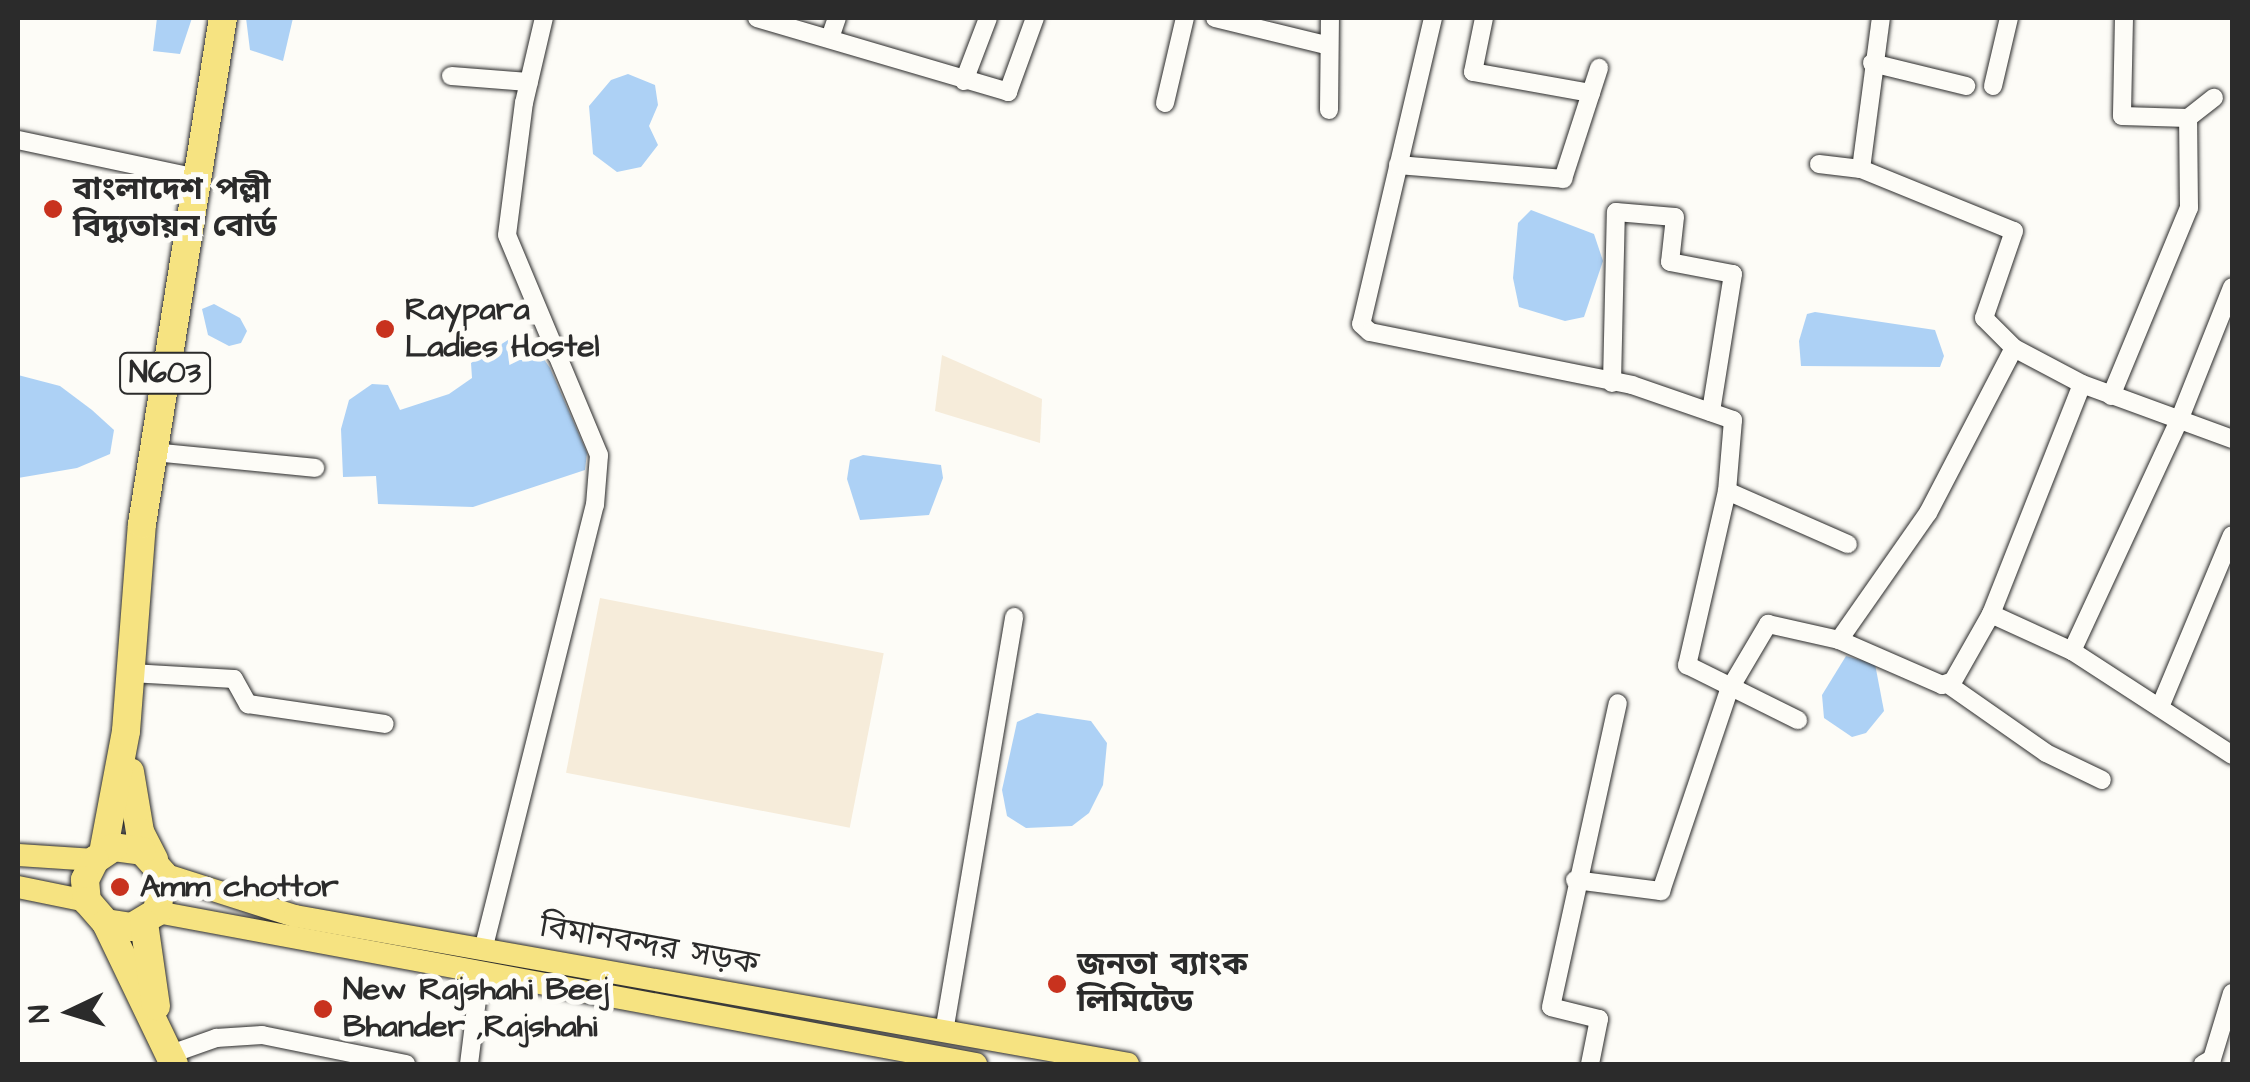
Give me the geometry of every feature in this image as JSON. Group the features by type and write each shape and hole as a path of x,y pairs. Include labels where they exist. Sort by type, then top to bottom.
{"highway":[{"name":"N603","path":"96,912 85,880 99,856 126,730 153,452 223,18"},
{"name":"N603","path":"126,730 137,817 158,867 148,980 172,1060"},
{"path":"99,856 127,847 158,867"},
{"path":"96,912 151,917"},
{"path":"96,912 172,1060"}],"main road":[{"path":"18,855 99,856"},
{"name":"বিমানবন্দর সড়ক","path":"158,867 295,916 1128,1064"},
{"path":"18,886 96,912"},
{"name":"বিমানবন্দর সড়ক","path":"151,917 976,1064"}],"street":[{"path":"483,950 595,505 599,455 506,234 529,82 544,18"},
{"path":"757,18 1008,92 1035,18"},
{"path":"830,38 837,18"},
{"path":"964,82 988,18"},
{"path":"1165,103 1185,18"},
{"path":"1215,18 1326,45"},
{"path":"1329,110 1326,45 1330,18"},
{"path":"1434,18 1360,313 1364,330 1612,383 1711,412 1736,425 1727,491 1687,665 1730,690 1798,720"},
{"path":"1484,18 1474,72 1591,92"},
{"path":"1860,168 1881,18"},
{"path":"1994,86 2009,18"},
{"path":"2124,18 2122,116 2188,118 2214,98"},
{"path":"1872,63 1966,86"},
{"path":"1398,165 1563,179 1599,68"},
{"path":"452,76 529,82"},
{"path":"2111,396 2189,208 2188,118"},
{"path":"18,140 197,178"},
{"path":"1819,164 1860,168 2014,231 1984,318 2014,348 2082,384 2232,439"},
{"path":"1612,383 1616,212 1675,216 1670,262 1732,274 1711,412"},
{"path":"2072,650 2178,422 2232,287"},
{"path":"1839,640 1928,513 2014,348"},
{"path":"1949,684 1991,614 2082,384"},
{"path":"153,452 315,468"},
{"path":"1727,491 1848,544"},
{"path":"2160,707 2232,535"},
{"path":"1991,614 2072,650 2232,755"},
{"path":"944,1032 1014,618"},
{"path":"1576,880 1661,891 1730,690 1768,624 1839,640 1949,684 2046,753 2102,780"},
{"path":"130,673 234,679 248,704 385,724"},
{"path":"1590,1064 1599,1019 1552,1007 1576,880 1618,703"},
{"path":"469,1064 480,976"},
{"path":"2216,1057 2232,994"},
{"path":"172,1060 216,1038 262,1035 406,1064"}],"shaded area":[{"path":"942,355 1042,399 1040,443 935,411"},
{"path":"600,598 884,653 850,828 566,773"}],"water":[{"path":"157,18 192,18 180,54 153,51"},
{"path":"246,18 293,18 283,61 250,50"},
{"path":"628,74 655,85 658,105 649,126 658,145 641,167 617,172 593,154 589,106 611,80"},
{"path":"1531,210 1594,234 1603,261 1584,317 1565,321 1519,307 1513,278 1518,223"},
{"path":"214,304 240,318 247,331 241,343 229,346 208,335 202,309"},
{"path":"1807,314 1935,330 1944,356 1940,367 1801,366 1799,341"},
{"path":"524,330 550,368 587,453 585,470 473,507 378,504 376,476 343,477 341,429 349,400 372,384 388,385 400,410 449,394 472,378 471,363"},
{"path":"18,375 60,386 92,410 114,430 110,454 77,468 18,478"},
{"path":"863,455 941,465 943,478 929,515 860,520 847,479 850,460"},
{"path":"1846,656 1875,664 1884,711 1866,733 1852,737 1824,718 1822,695"},
{"path":"1037,713 1091,721 1107,743 1103,785 1089,813 1072,826 1026,828 1007,816 1002,790 1017,722"}],"place":[{"name":"বাংলাদেশ পল্লী বিদ্যুতায়ন বোর্ড","path":"53,209"},
{"name":"Raypara Ladies Hostel","path":"385,329"},
{"name":"Amm chottor","path":"120,887"},
{"name":"জনতা ব্যাংক লিমিটেড","path":"1057,984"},
{"name":"New Rajshahi Beej Bhander ,Rajshahi","path":"323,1009"}]}
